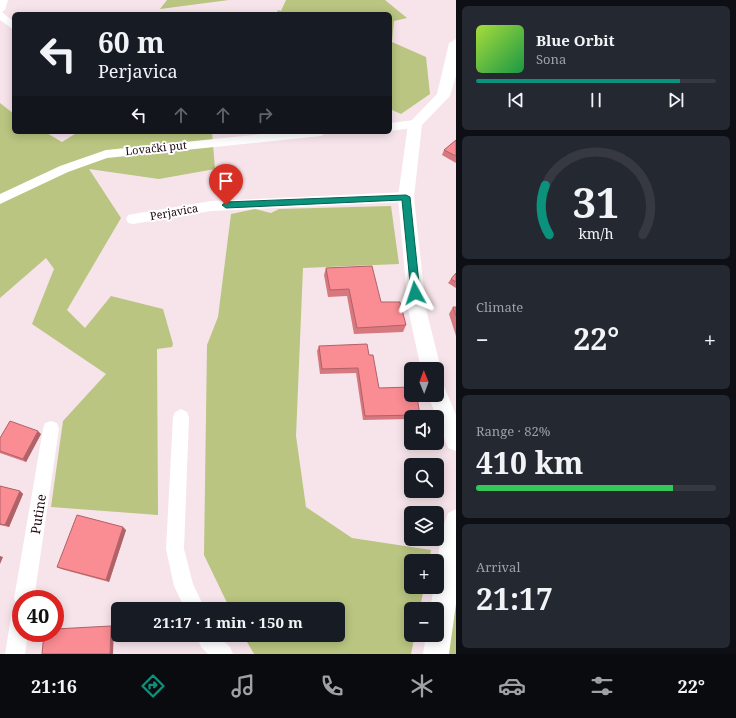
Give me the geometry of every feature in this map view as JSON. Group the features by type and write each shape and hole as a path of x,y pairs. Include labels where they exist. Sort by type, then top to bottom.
{"street":[{"path":"0,10 3,0"},
{"path":"0,16 12,25"},
{"path":"429,362 417,309 406,197 415,124 442,96 448,81 456,43"},
{"path":"392,126 415,124"},
{"name":"Lovački put","path":"0,199 64,169 106,154 301,134"},
{"name":"Perjavica","path":"133,220 211,206 406,197"},
{"path":"441,402 456,441"},
{"path":"181,417 175,549 184,586 192,602"},
{"name":"Putine","path":"25,590 51,429"},
{"path":"436,654 456,521"},
{"path":"15,654 17,642"},
{"path":"210,642 223,654"}],"green space":[{"path":"167,0 229,0 160,9"},
{"path":"286,0 385,0 407,18 394,21 392,42 392,12 277,12 278,10 281,11"},
{"path":"392,42 426,57 430,94 401,114 392,110"},
{"path":"0,103 12,112 12,134 48,134 62,142 75,134 212,134 215,169 159,179 89,169 121,218 67,310 85,328 111,296 163,309 173,344 172,347 157,349 158,515 51,507 63,421 106,374 32,324 54,269 46,258 0,298"},
{"path":"391,206 399,264 303,268 296,436 306,507 352,538 431,550 430,554 404,554 404,594 423,594 421,602 404,602 404,642 414,642 411,654 254,654 247,642 345,642 345,602 227,602 204,555 207,345 218,317 231,214 255,209 271,213 279,209"},
{"path":"456,582 456,654 447,654"}],"building":[{"path":"456,140 456,156 444,150"},
{"path":"372,266 381,302 400,302 406,325 357,328 349,289 330,290 326,268"},
{"path":"456,273 456,282 451,279"},
{"path":"453,307 456,307 456,316"},
{"path":"367,344 369,355 373,355 379,388 404,387 404,402 418,402 419,410 404,410 404,415 365,416 358,368 322,369 319,346"},
{"path":"10,421 38,431 23,459 0,451 0,438"},
{"path":"0,486 20,491 5,525 0,524"},
{"path":"77,515 123,527 106,580 57,567"},
{"path":"111,626 110,654 42,654 43,642 64,642 64,629"}],"route":[{"path":"226,205 406,197 415,293"}]}
